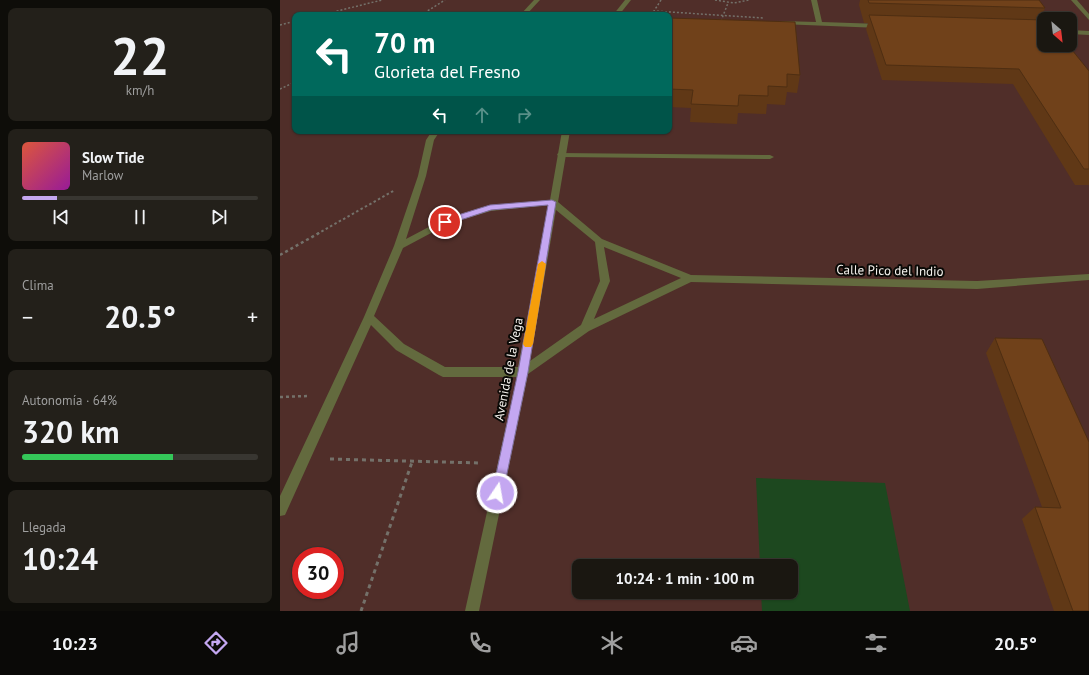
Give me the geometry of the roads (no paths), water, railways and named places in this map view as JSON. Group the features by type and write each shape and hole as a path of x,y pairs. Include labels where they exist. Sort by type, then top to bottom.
{"street":[{"path":"526,12 537,0"},
{"path":"618,12 628,0"},
{"path":"814,0 819,24"},
{"path":"1074,0 1089,18"},
{"path":"774,23 889,26"},
{"path":"1077,32 1089,33"},
{"path":"280,510 369,317 399,246 422,176 430,140 434,134"},
{"name":"Avenida de la Vega","path":"472,611 523,372 552,202 565,134"},
{"path":"561,155 770,157"},
{"path":"399,246 445,222 490,208 552,202"},
{"name":"Calle Pico del Indio","path":"552,202 599,241 690,278 977,285 1089,277"},
{"path":"584,328 605,282 599,241"},
{"name":"Calle Pico del Indio","path":"523,372 584,328 690,278"},
{"path":"369,317 400,347 443,372 523,372"}]}
